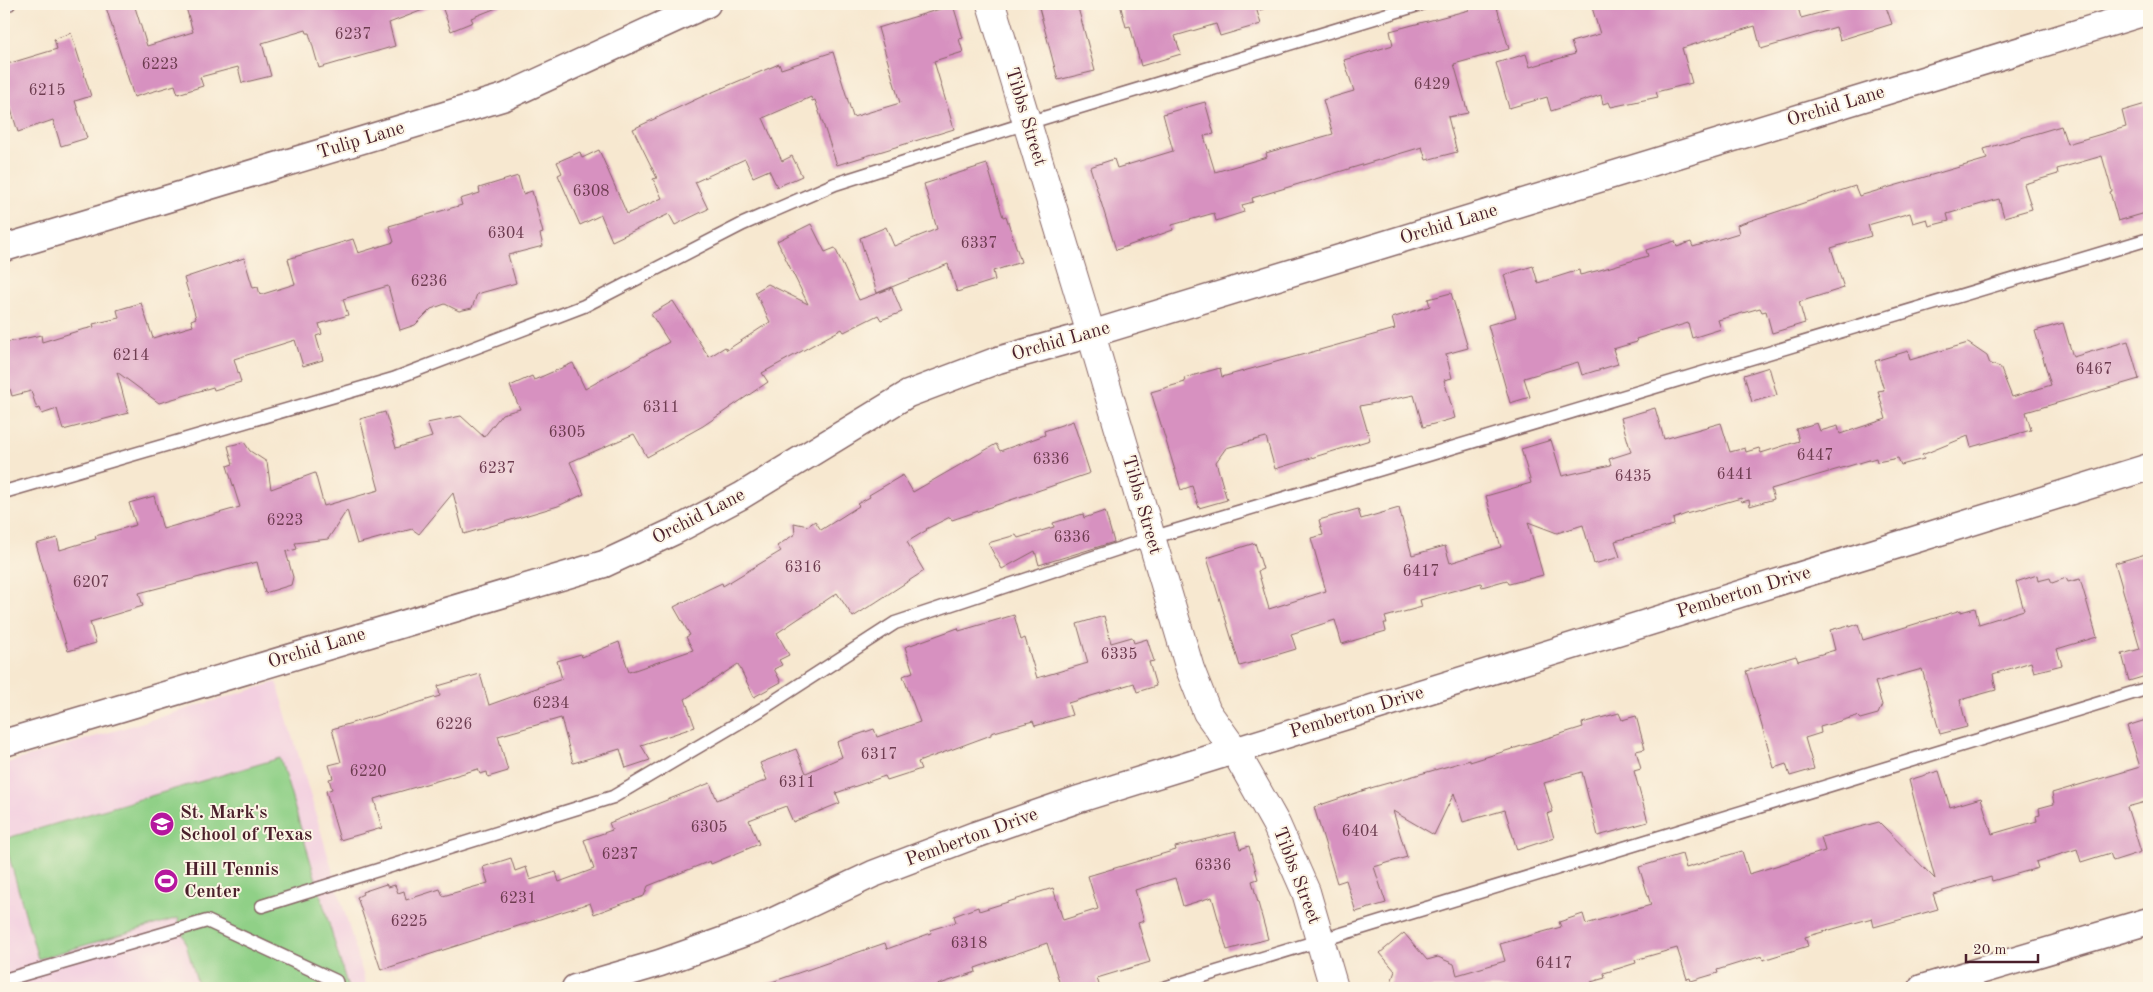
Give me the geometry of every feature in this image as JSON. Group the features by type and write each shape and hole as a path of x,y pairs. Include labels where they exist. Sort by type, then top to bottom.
{"street":[{"name":"Tulip Lane","path":"4,248 505,97 707,4"},
{"name":"Tibbs Street","path":"990,4 1091,334 1190,669 1207,712 1235,751 1276,824 1306,892 1334,988"},
{"name":"Orchid Lane","path":"4,743 604,564 675,531 741,496 908,394 998,360 1091,334 2149,12"},
{"name":"Pemberton Drive","path":"575,988 660,963 761,927 873,874 975,835 1076,800 2149,468"},
{"path":"1922,988 2149,921"}],"lane":[{"path":"4,5 9,4"},
{"path":"4,492 393,379 584,306 743,224 834,184 1027,123 1420,4"},
{"path":"262,906 613,798 762,709 894,623 1151,538 2149,239"},
{"path":"1164,988 2149,688"},
{"path":"4,980 207,921 336,981 338,988"}],"shaded area":[{"name":"St. Mark's School of Texas","path":"277,682 367,988 4,988 4,764"}],"green space":[{"name":"Hill Tennis Center","path":"280,758 348,988 199,988 178,918 38,959 4,839"}],"building":[{"path":"105,4 134,4 147,46 193,32 185,4 436,5 389,23 395,46 319,68 309,33 306,30 262,43 271,76 242,83 238,67 200,77 203,86 178,94 175,85 134,97"},
{"path":"441,4 504,5 471,18 473,22 451,31"},
{"path":"1038,4 1077,4 1095,71 1058,80"},
{"path":"1120,4 1265,4 1266,8 1257,11 1261,24 1220,36 1216,24 1175,36 1181,54 1141,66 1130,26 1126,27"},
{"path":"1467,4 1496,4 1509,49 1454,64 1468,113 1448,117 1457,152 1426,160 1422,147 1252,198 1253,202 1242,205 1244,212 1216,221 1214,213 1172,225 1173,230 1116,250 1090,167 1114,159 1117,168 1173,151 1163,114 1205,102 1214,134 1204,136 1215,172 1267,157 1266,153 1333,134 1323,100 1354,91 1344,60 1393,45 1390,31 1469,10"},
{"path":"1591,4 1797,4 1801,18 1853,4 1885,4 1892,24 1840,40 1836,27 1761,49 1755,26 1682,48 1692,83 1656,92 1658,97 1611,107 1609,102 1603,104 1601,95 1551,111 1547,97 1509,108 1496,63 1526,54 1530,67 1575,54 1571,42 1600,34"},
{"path":"953,5 963,38 959,39 963,52 934,61 954,129 837,165 815,100 812,101 811,97 763,118 782,161 792,156 802,176 777,187 769,170 753,177 745,159 695,182 708,209 675,225 669,214 612,241 601,215 580,225 558,175 562,173 557,162 580,152 582,158 599,150 627,214 662,198 653,179 657,178 633,129 701,97 779,64 781,69 833,52 853,117 900,103 878,28"},
{"path":"71,33 91,96 75,101 87,138 61,146 53,120 18,132 4,87 4,65 57,49 54,39"},
{"path":"2149,103 2149,212 2118,221 2102,156 2057,169 2058,174 2024,184 2032,209 2004,217 1999,199 1947,214 1949,221 1929,226 1927,219 1913,223 1910,213 1868,225 1871,236 1831,248 1844,288 1799,302 1805,323 1772,333 1766,311 1762,312 1760,308 1718,320 1721,329 1692,338 1688,323 1636,339 1637,342 1613,349 1618,364 1582,375 1578,362 1524,378 1530,397 1510,403 1488,325 1516,317 1504,275 1533,266 1538,283 1579,270 1580,275 1648,256 1646,250 1675,241 1677,247 1691,242 1693,247 1739,233 1737,225 1855,186 1859,196 1987,159 1984,149 2061,126 2067,144 2126,127 2122,111"},
{"path":"987,164 1003,217 1006,216 1021,262 993,271 995,280 957,292 948,264 877,293 860,238 886,227 894,246 937,229 924,184"},
{"path":"518,176 523,194 532,191 543,233 540,234 543,246 508,255 516,283 477,294 472,308 459,311 445,304 431,309 415,325 400,330 388,286 343,299 348,315 319,324 322,334 316,336 323,360 303,366 295,340 234,359 241,382 214,390 213,387 159,403 117,372 128,413 63,430 57,409 42,414 40,408 37,409 31,391 12,396 10,389 4,391 4,343 41,335 42,342 94,327 93,324 119,318 117,310 141,303 153,338 193,326 191,320 196,318 184,278 244,258 253,288 258,287 260,295 295,284 288,259 353,239 358,253 394,242 389,226 462,205 460,199 480,193 479,188"},
{"path":"811,224 825,252 835,248 859,300 892,288 902,312 881,320 878,315 844,332 842,329 762,373 768,382 703,426 647,457 634,434 570,462 584,494 558,506 464,534 453,493 419,534 412,529 357,544 347,510 328,539 295,543 297,549 286,552 293,577 291,585 265,593 257,562 139,593 143,606 90,622 96,643 68,651 36,544 57,538 60,550 96,539 95,536 136,525 129,503 154,496 163,529 240,507 227,466 233,464 228,446 244,442 250,451 267,462 271,489 315,473 324,506 379,490 360,419 385,412 396,448 432,437 427,423 461,416 484,437 502,414 520,409 510,386 532,376 534,380 573,363 585,389 669,342 651,314 673,301 709,357 725,347 727,350 770,322 755,292 768,284 808,304 777,241"},
{"path":"1451,293 1468,348 1446,354 1452,378 1444,380 1455,418 1423,427 1414,395 1360,406 1370,440 1275,469 1266,437 1226,448 1216,462 1227,500 1199,508 1192,486 1181,490 1151,392 1185,382 1184,378 1220,368 1222,377 1395,329 1392,318 1430,306 1428,299"},
{"path":"2063,323 2073,357 2128,341 2139,379 2026,412 2031,430 1971,447 1968,436 1922,455 1924,459 1901,465 1898,458 1877,462 1876,458 1771,489 1774,499 1750,506 1749,500 1742,502 1741,498 1686,514 1673,519 1674,525 1615,541 1620,557 1594,564 1583,525 1557,533 1528,522 1543,575 1509,584 1507,580 1482,587 1481,583 1420,600 1422,607 1385,617 1387,623 1384,623 1386,631 1342,644 1335,620 1291,634 1296,649 1240,666 1207,558 1255,543 1263,569 1258,571 1269,609 1326,591 1311,538 1323,535 1319,520 1358,509 1361,519 1399,508 1412,555 1445,546 1450,563 1501,547 1486,496 1531,483 1521,449 1551,440 1562,476 1611,465 1609,459 1631,452 1621,418 1655,408 1664,439 1721,423 1730,452 1745,448 1746,452 1759,448 1761,453 1799,441 1796,429 1817,423 1820,431 1838,426 1840,434 1886,419 1878,391 1884,390 1875,361 1908,351 1910,360 1968,343 1987,356 1990,364 2000,367 2012,397 2051,385 2035,331"},
{"path":"1769,367 1777,395 1752,402 1744,375"},
{"path":"1073,421 1090,473 952,520 950,517 926,529 907,542 924,571 853,617 837,593 777,633 789,655 779,660 782,665 774,669 781,682 754,697 738,664 685,699 695,727 641,745 650,760 626,768 620,749 573,763 561,718 498,736 508,771 488,777 487,772 480,774 478,769 374,799 382,828 340,840 326,791 332,789 329,779 333,778 329,765 341,762 332,729 440,696 438,686 480,674 489,705 562,679 557,661 581,654 582,657 619,642 629,672 693,650 686,637 690,635 674,607 722,583 723,586 781,551 777,546 795,534 794,523 808,526 815,521 821,530 859,506 857,504 870,497 869,495 903,475 913,492 996,444 1000,451 1045,435 1044,431"},
{"path":"1105,511 1114,542 1039,565 1035,551 1002,569 988,543 1016,535 1018,538 1054,527 1053,523 1083,514 1084,518"},
{"path":"2149,553 2149,675 2129,681 2122,654 2140,649 2115,563"},
{"path":"2037,575 2038,581 2050,578 2052,583 2066,578 2068,582 2080,579 2097,637 2057,649 2062,665 2034,672 2031,662 1993,674 1996,690 1960,700 1967,727 1940,734 1922,669 1875,682 1882,705 1878,714 1860,719 1857,716 1820,727 1821,733 1805,738 1814,769 1790,776 1786,764 1774,768 1746,671 1796,656 1798,661 1835,650 1830,630 1849,625 1850,627 1858,624 1863,640 1961,610 1961,612 1975,608 1979,624 2024,610 2016,582"},
{"path":"1014,615 1021,640 1025,638 1037,678 1088,663 1077,624 1104,616 1111,643 1132,637 1134,643 1147,639 1154,661 1149,662 1156,686 1137,692 1134,683 1068,703 1072,715 1035,726 1033,721 991,733 991,735 918,762 921,769 887,780 885,776 836,793 840,803 793,822 786,806 749,820 759,844 711,864 710,861 648,886 644,896 594,914 590,903 381,970 357,897 363,894 362,892 386,884 388,887 395,885 398,893 404,891 406,900 440,889 443,896 488,883 483,867 511,858 515,871 526,867 530,880 556,872 559,882 594,869 584,840 612,830 609,823 710,783 717,800 767,780 760,763 796,749 806,773 842,757 837,742 874,729 877,737 920,722 903,676 913,672 905,647 958,628 959,631"},
{"path":"1619,713 1622,720 1636,716 1645,749 1636,751 1641,769 1634,771 1648,822 1598,836 1582,772 1544,783 1553,812 1547,814 1554,838 1517,850 1505,810 1463,822 1454,793 1434,835 1393,811 1407,857 1374,867 1386,903 1356,912 1346,880 1337,883 1314,807 1374,787 1470,760 1470,762 1583,727 1582,723"},
{"path":"2149,719 2149,801 2127,807 2141,852 2113,861 2110,853 2081,862 2077,849 2036,862 2038,868 1992,881 1991,877 1933,894 1938,909 1874,927 1872,918 1805,937 1808,946 1763,960 1762,956 1717,970 1718,973 1691,981 1690,978 1687,979 1677,948 1635,960 1636,963 1604,973 1605,978 1591,982 1593,988 1389,988 1395,971 1380,953 1404,933 1427,960 1438,957 1454,964 1457,975 1505,961 1500,944 1561,927 1559,922 1583,914 1586,924 1651,905 1639,867 1682,854 1686,868 1742,851 1749,874 1825,851 1821,837 1879,822 1935,879 1909,780 1939,771 1950,807 1981,798 1992,834 2037,821 2036,816 2040,815 2039,808 2054,804 2052,793 2140,767 2127,726"},
{"path":"1235,832 1240,849 1249,846 1258,879 1252,881 1268,939 1227,950 1212,897 1183,906 1175,878 1135,890 1144,921 1138,923 1150,962 1097,978 1100,988 1061,988 1047,943 975,968 976,972 928,988 767,988 766,984 885,943 887,949 931,933 930,930 956,922 954,916 978,907 979,911 1053,888 1063,920 1098,909 1088,876 1176,850 1175,847"}],"place":[{"name":"St. Mark's School of Texas","path":"162,824"},
{"name":"Hill Tennis Center","path":"166,881"}]}
